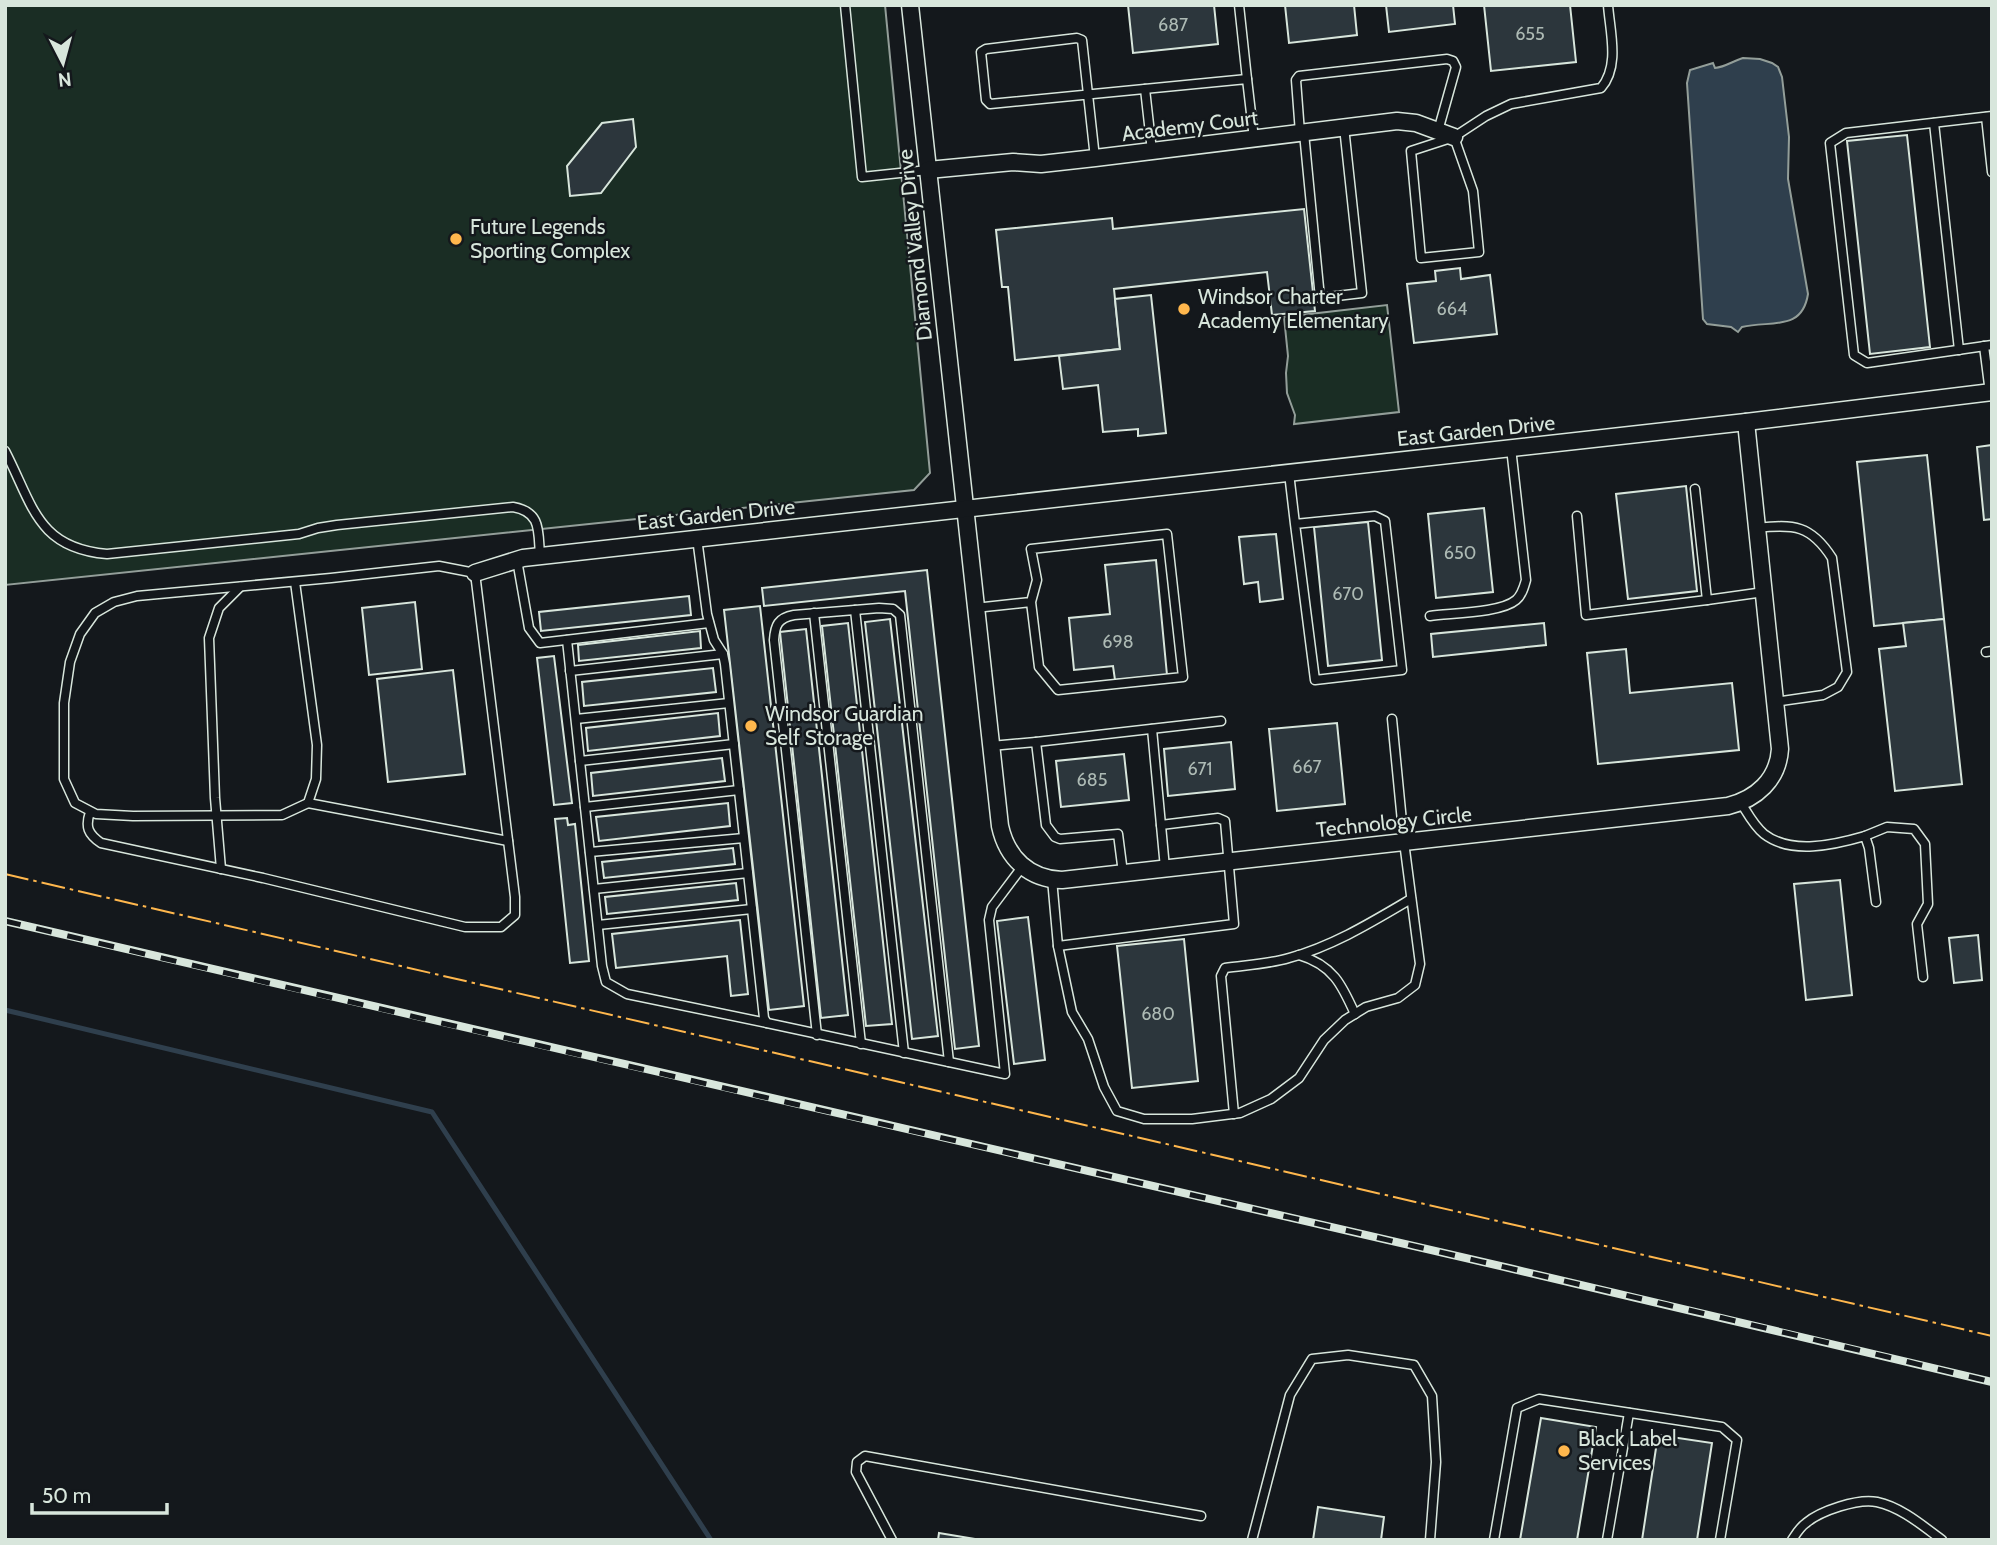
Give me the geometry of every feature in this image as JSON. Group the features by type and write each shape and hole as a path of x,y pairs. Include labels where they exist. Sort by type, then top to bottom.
{"street":[{"name":"Diamond Valley Drive","path":"910,5 964,509"},
{"name":"Academy Court","path":"928,170 1013,162 1041,164 1406,121 1454,137"},
{"name":"East Garden Drive","path":"475,573 540,556 1991,393"},
{"name":"Technology Circle","path":"1022,867 1052,879 1123,873 1741,803 1758,794 1769,783 1776,769 1780,749 1746,422"},
{"path":"964,509 1003,840 1022,867"}],"lane":[{"path":"845,5 862,177 928,170"},
{"path":"1239,5 1254,139"},
{"path":"1454,137 1473,191 1479,252 1421,258 1411,150 1454,137 1486,116 1511,104 1601,88 1609,79 1613,64 1608,5"},
{"path":"1095,158 1088,95 1082,40 1077,38 985,49 981,52 986,100 990,104 1088,95 1247,79"},
{"path":"1344,127 1362,293 1320,298 1296,80 1299,76 1453,61 1456,67 1438,131"},
{"path":"1145,89 1152,151"},
{"path":"1991,393 1988,346 1867,363 1854,355 1830,143 1846,133 1989,117 1992,172"},
{"path":"1934,122 1959,350"},
{"path":"1430,616 1503,607 1516,600 1523,590 1526,580 1511,448"},
{"path":"5,451 42,524 51,535 84,552 107,554 299,534 337,525 513,507 525,509 533,516 537,525 540,556"},
{"path":"1289,473 1295,524 1315,680 1402,670 1385,521 1375,516 1295,524"},
{"path":"1695,489 1707,600"},
{"path":"1577,516 1586,615 1764,593"},
{"path":"1757,528 1786,525 1798,527 1823,544 1832,558 1847,672 1838,687 1823,695 1775,702"},
{"path":"1167,534 1183,677 1058,690 1040,667 1031,602 1037,580 1031,549 1167,534"},
{"path":"697,538 709,623 717,648 723,654 764,1018 767,1023"},
{"path":"517,560 529,628 540,643 709,623"},
{"path":"90,812 86,824 91,836 101,843 465,927 501,926 515,915 508,841 475,573 439,566 136,596 114,602 95,613 80,634 70,662 64,703 64,779 75,803 96,814 282,815 308,803 508,841"},
{"path":"295,582 317,745 316,779 308,803"},
{"path":"221,869 209,638 219,608 240,587"},
{"path":"975,608 1031,602"},
{"path":"817,1035 774,640 775,626 782,617 893,609 900,615 948,1062"},
{"path":"855,610 904,1053"},
{"path":"814,613 862,1044"},
{"path":"567,640 606,982 627,994 1005,1074 989,920 992,907 1022,867"},
{"path":"570,671 723,654"},
{"path":"576,719 729,703"},
{"path":"1052,879 1058,946 1072,1012 1088,1039 1104,1087 1118,1111 1144,1119 1192,1119 1234,1114 1271,1099 1299,1078 1324,1040 1345,1020 1366,1007 1398,998 1415,985 1420,964 1392,719"},
{"path":"990,746 1221,721"},
{"path":"1152,729 1165,868"},
{"path":"1036,741 1046,825 1060,839 1118,834 1123,873"},
{"path":"580,761 734,744"},
{"path":"585,807 739,790"},
{"path":"1741,803 1763,833 1779,843 1791,846 1840,843 1895,826 1914,829 1925,844 1928,904 1917,924 1923,977"},
{"path":"1058,946 1234,924 1227,829 1223,819 1161,825"},
{"path":"1865,836 1876,902"},
{"path":"590,852 744,838"},
{"path":"594,890 748,873"},
{"path":"1234,1114 1221,976 1224,968 1287,959 1322,947 1370,924 1411,899"},
{"path":"598,925 752,909"},
{"path":"1298,955 1312,959 1340,981 1355,1014"},
{"path":"1252,1540 1290,1395 1312,1359 1348,1355 1414,1365 1432,1396 1436,1462 1430,1540"},
{"path":"1494,1540 1517,1408 1539,1399 1723,1427 1737,1440 1720,1540"},
{"path":"1607,1540 1629,1413"},
{"path":"892,1540 856,1472 857,1462 865,1456 1201,1516"},
{"path":"1792,1540 1805,1523 1827,1511 1853,1504 1877,1502 1909,1516 1942,1540"}],"green space":[{"name":"Future Legends Sporting Complex","path":"5,5 885,5 930,473 914,490 5,585"},
{"path":"1387,305 1399,412 1294,424 1295,415 1287,393 1288,356 1284,317"}],"water":[{"path":"1743,58 1772,63 1778,67 1782,77 1789,137 1788,179 1808,294 1805,306 1792,319 1742,327 1738,332 1731,327 1707,324 1703,319 1687,83 1690,70 1713,63 1715,68"}],"building":[{"path":"1128,5 1214,5 1218,44 1133,53"},
{"path":"1285,5 1354,5 1357,35 1289,43"},
{"path":"1386,5 1453,5 1455,24 1389,32"},
{"path":"1484,5 1570,5 1576,62 1491,71"},
{"path":"633,119 636,147 601,193 570,196 567,166 602,123"},
{"path":"1907,135 1930,347 1870,354 1847,141"},
{"path":"1304,209 1315,311 1272,315 1267,272 1114,289 1120,349 1015,360 1008,287 1002,287 996,230 1112,218 1113,229"},
{"path":"1460,268 1461,279 1490,275 1497,334 1414,343 1407,284 1436,281 1435,271"},
{"path":"1151,295 1166,433 1138,436 1138,429 1103,432 1098,385 1063,389 1059,356 1120,349 1115,299"},
{"path":"1992,445 1992,519 1984,520 1977,447"},
{"path":"1927,455 1944,619 1874,626 1857,462"},
{"path":"1686,486 1697,591 1628,599 1616,494"},
{"path":"1484,508 1493,592 1436,598 1428,514"},
{"path":"1368,522 1382,660 1328,666 1314,527"},
{"path":"1276,534 1283,599 1260,602 1258,582 1244,584 1239,537"},
{"path":"1156,560 1167,675 1115,680 1113,666 1074,670 1069,618 1110,614 1105,565"},
{"path":"927,570 979,1046 955,1049 905,591 764,606 762,588"},
{"path":"689,596 691,615 541,631 539,612"},
{"path":"415,602 422,669 369,675 362,608"},
{"path":"760,606 804,1006 769,1010 724,610"},
{"path":"890,619 938,1036 912,1039 865,622"},
{"path":"1944,619 1962,784 1895,791 1879,649 1906,646 1903,623"},
{"path":"848,623 892,1024 866,1026 822,626"},
{"path":"1544,623 1546,645 1433,657 1431,634"},
{"path":"806,629 848,1015 821,1018 780,632"},
{"path":"700,631 701,648 579,661 578,645"},
{"path":"1626,649 1630,693 1732,683 1739,750 1598,764 1587,653"},
{"path":"554,656 572,803 554,805 537,658"},
{"path":"713,668 716,692 584,706 582,682"},
{"path":"453,670 465,774 388,782 377,679"},
{"path":"718,713 720,736 588,751 586,728"},
{"path":"1337,723 1345,804 1277,811 1269,729"},
{"path":"1231,742 1235,789 1168,796 1164,749"},
{"path":"1124,754 1129,800 1061,807 1056,761"},
{"path":"722,758 725,781 593,796 591,773"},
{"path":"728,803 730,826 599,841 596,817"},
{"path":"567,818 568,825 575,824 589,961 570,963 555,819"},
{"path":"733,848 735,864 604,878 602,862"},
{"path":"1840,880 1852,995 1806,1000 1794,884"},
{"path":"736,883 738,900 607,914 605,897"},
{"path":"1028,917 1045,1060 1014,1064 997,921"},
{"path":"740,920 748,994 731,996 727,956 616,968 612,934"},
{"path":"1978,935 1982,980 1954,983 1949,938"},
{"path":"1184,939 1198,1081 1132,1088 1117,946"},
{"path":"1541,1418 1596,1427 1577,1540 1520,1540"},
{"path":"1658,1435 1712,1443 1697,1540 1642,1540"},
{"path":"1318,1507 1384,1517 1381,1540 1313,1540"},
{"path":"939,1533 981,1540 938,1540"}],"waterway":[{"path":"5,1010 432,1112 711,1540"}],"railway":[{"path":"5,921 1992,1382"}],"power":[{"path":"5,874 1992,1336"}],"place":[{"name":"Future Legends Sporting Complex","path":"456,239"},
{"name":"Windsor Charter Academy Elementary","path":"1184,309"},
{"name":"Windsor Guardian Self Storage","path":"751,726"},
{"name":"Black Label Services","path":"1564,1451"}]}
